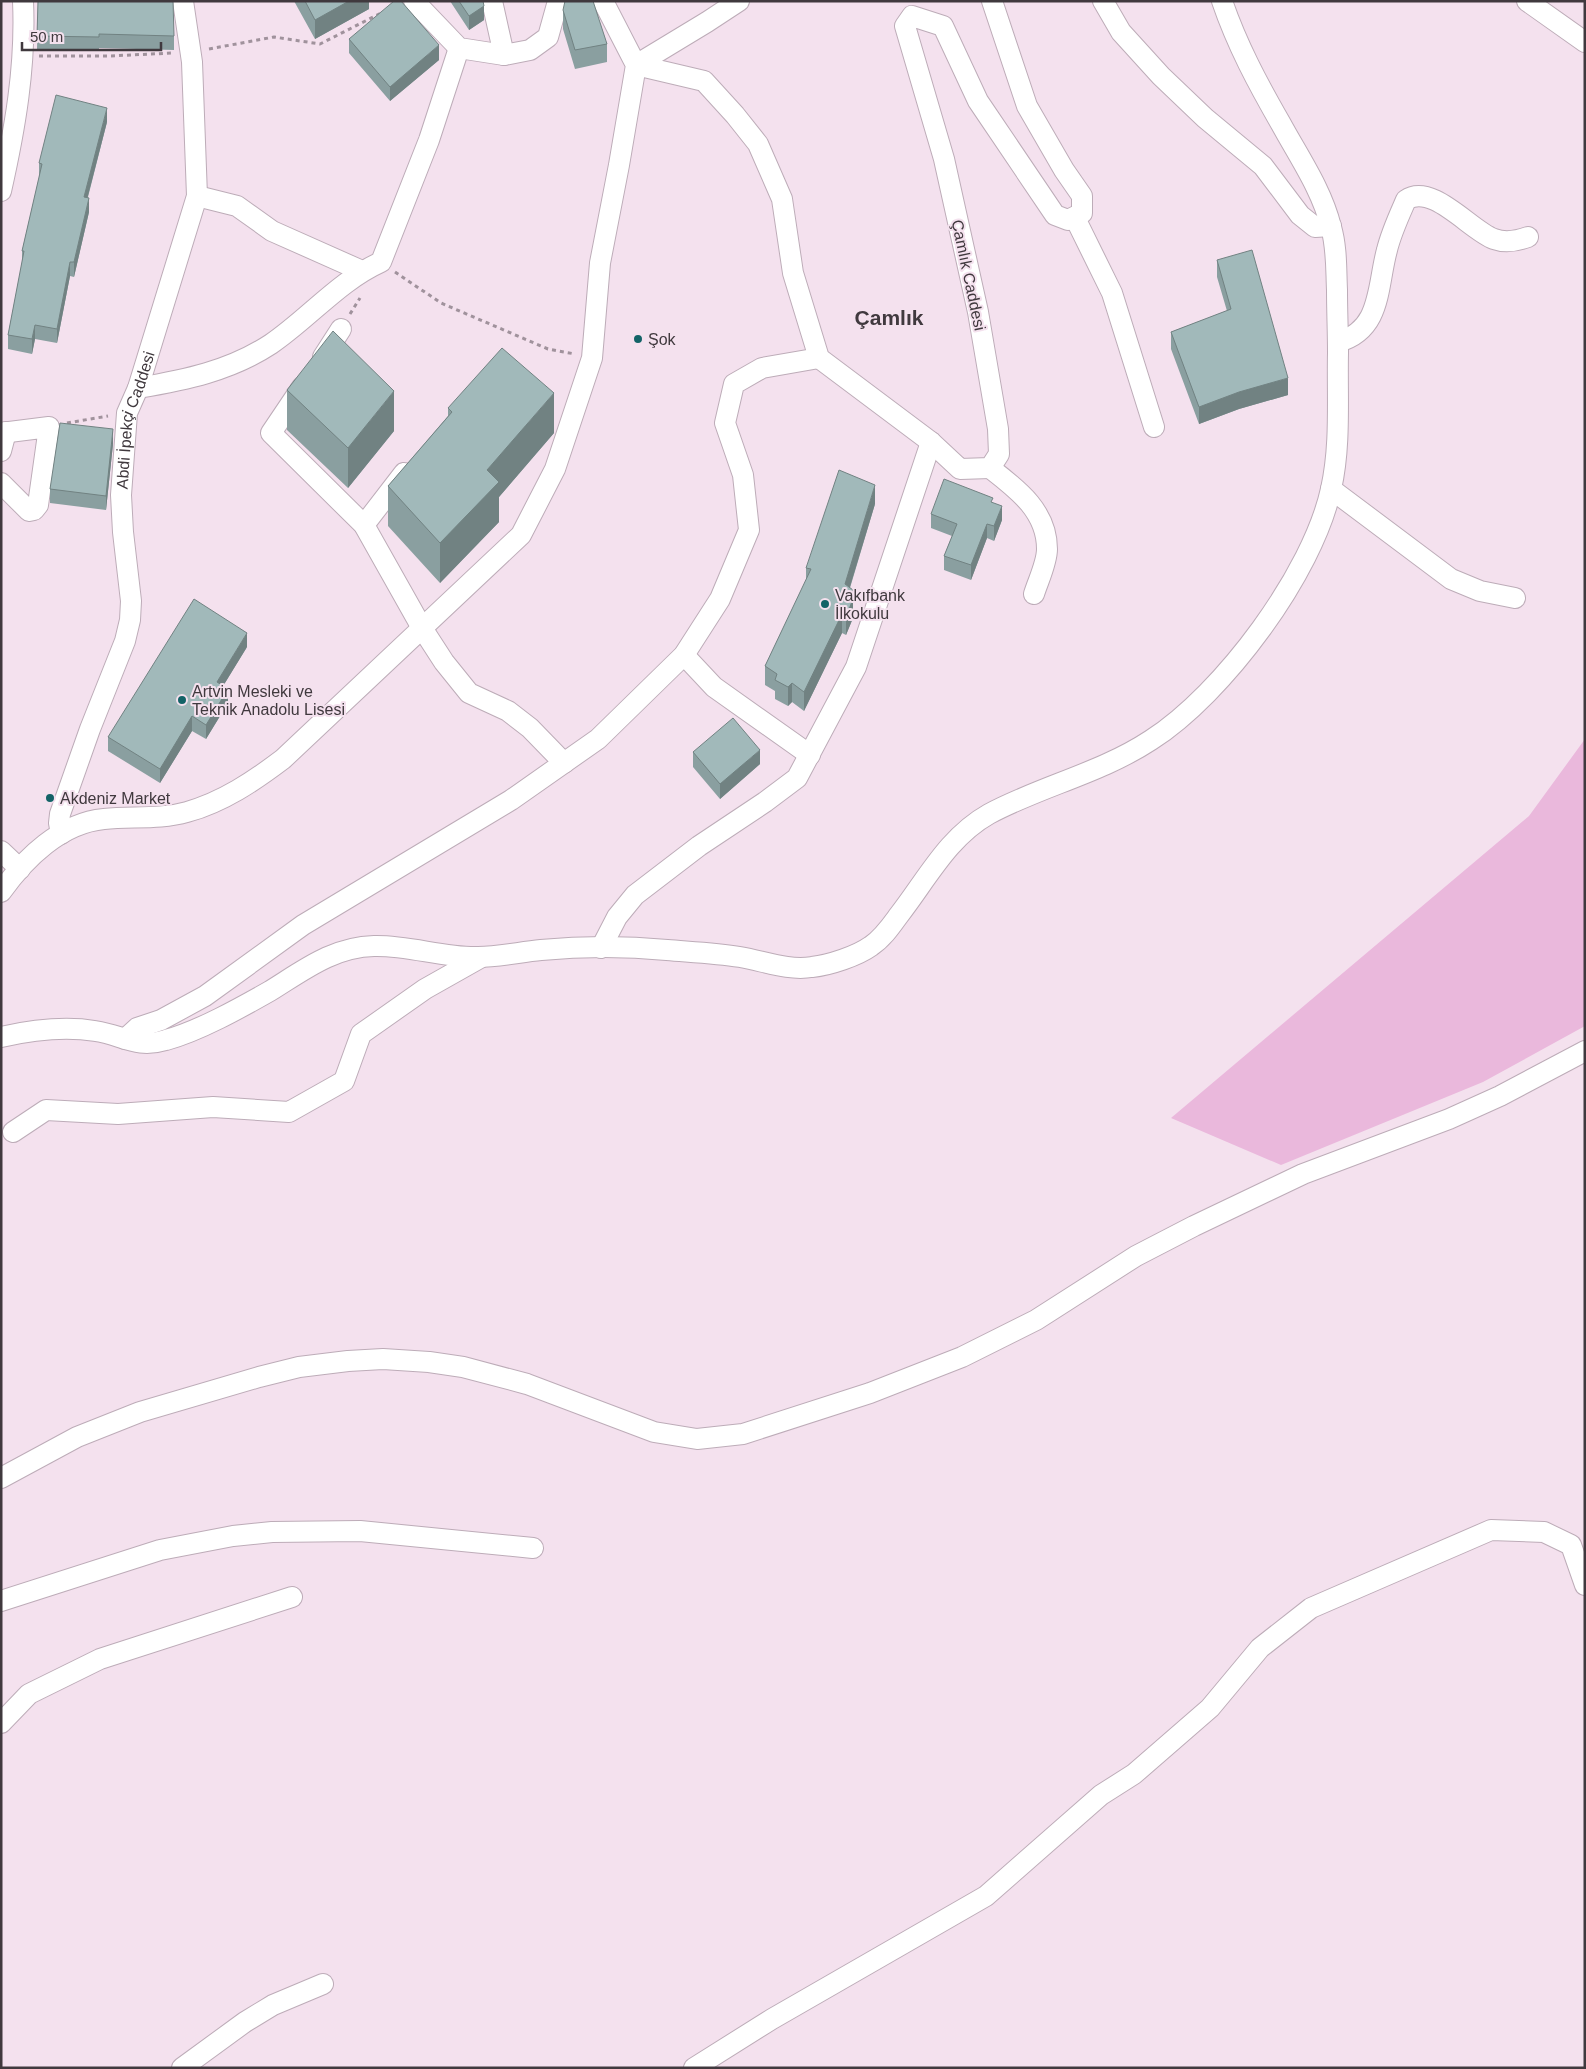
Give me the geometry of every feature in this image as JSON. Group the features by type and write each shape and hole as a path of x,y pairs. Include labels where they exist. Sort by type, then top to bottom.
{"street":[{"path":"1,191 14,130 20,89 23,1"},
{"name":"Abdi İpekçi Caddesi","path":"61,834 60,814 90,729 125,641 130,620 131,601 121,495 126,413 138,388 197,196 192,62 183,1"},
{"path":"414,1 459,48 504,55 530,50 548,37 558,1"},
{"path":"492,1 504,55"},
{"path":"1,892 41,848 61,834 87,822 103,819 151,818 187,812 234,792 262,775 283,759 521,535 554,469 592,358 600,263 636,65 602,1"},
{"path":"636,65 708,22 738,1"},
{"path":"992,1 1027,106 1082,196 1082,213 1075,218 1112,293 1154,427"},
{"path":"1103,1 1121,32 1161,76 1205,118 1263,166 1300,215 1315,227 1331,226"},
{"path":"1,1037 50,1029 76,1029 100,1031 138,1044 150,1044 177,1037 240,1008 332,954 349,949 372,946 480,958 547,950 601,948 660,949 740,957 786,967 812,967 851,956 868,948 883,935 938,858 983,817 1028,795 1113,761 1154,739 1222,678 1265,623 1303,563 1322,521 1336,462 1338,342 1336,253 1331,226 1318,190 1249,68 1233,33 1222,1"},
{"path":"1527,1 1585,42"},
{"name":"Çamlık Caddesi","path":"990,468 999,454 998,429 979,322 944,159 905,26 912,16 943,26 978,101 1055,215 1068,220 1075,218"},
{"path":"138,388 201,376 235,364 272,343 362,271 381,262 429,140 459,48"},
{"path":"636,65 704,81 758,144 782,199 793,274 819,358 931,442 960,469 990,468 1021,492 1034,509 1043,529 1047,551 1034,594"},
{"path":"197,196 237,206 272,231 362,271"},
{"path":"1338,342 1356,335 1368,324 1379,292 1387,249 1406,200 1410,197 1422,196 1451,208 1480,231 1496,240 1513,242 1528,238"},
{"path":"341,330 271,433 364,525 422,628 444,662 469,693 508,711 530,728 564,763"},
{"path":"125,1039 137,1028 161,1020 205,996 303,924 512,800 598,739 684,655 720,599 749,530 742,475 725,423 734,384 762,368 819,358"},
{"path":"1,483 24,508 29,511 34,510 38,505 49,427 3,439"},
{"path":"601,948 617,917 635,894 699,846 766,802 797,778 856,667 931,442"},
{"path":"364,525 416,457"},
{"path":"1331,489 1452,579 1480,591 1515,598"},
{"path":"684,655 714,687 810,755"},
{"path":"1,851 20,869"},
{"path":"13,1132 46,1110 118,1114 214,1107 288,1112 344,1081 361,1034 425,989 480,958"},
{"path":"1,1478 77,1437 140,1412 259,1377 300,1367 348,1361 383,1360 463,1367 527,1384 654,1432 697,1439 743,1434 870,1393 962,1357 1036,1320 1136,1256 1202,1222 1303,1174 1449,1119 1500,1096 1585,1051"},
{"path":"694,2068 772,2019 986,1896 1101,1796 1134,1774 1210,1708 1260,1648 1311,1608 1492,1530 1544,1532 1571,1545 1585,1586"},
{"path":"1,1601 160,1550 196,1542 272,1532 360,1531 533,1548"},
{"path":"1,1723 29,1694 100,1659 292,1597"},
{"path":"182,2068 244,2022 273,2005 323,1984"}],"path":[{"path":"381,262 441,303 548,349 592,358"},
{"path":"49,427 126,413"}],"shaded area":[{"path":"1585,739 1585,1026 1483,1082 1281,1165 1171,1118 1529,816"}],"building":[{"path":"38,1 173,1 174,36 99,34 99,37 37,36"},
{"path":"305,1 349,1 315,20"},
{"path":"394,1 401,1 439,45 390,87 349,39"},
{"path":"459,1 483,1 484,6 469,16"},
{"path":"565,1 593,1 607,44 575,50 563,10"},
{"path":"56,95 107,108 84,197 89,198 74,262 70,262 57,329 35,325 32,339 8,335 24,251 22,251 42,164 39,163"},
{"path":"1252,250 1288,378 1239,392 1199,407 1171,332 1231,309 1217,260"},
{"path":"333,331 394,391 348,448 287,390"},
{"path":"502,348 554,393 487,470 499,482 440,543 388,486 452,412 448,408"},
{"path":"60,423 113,429 106,496 50,489"},
{"name":"Vakıfbank İlkokulu","path":"839,470 875,485 845,584 853,590 848,596 853,599 846,617 842,614 804,692 792,683 788,687 775,680 777,674 765,666 811,569 806,568"},
{"path":"944,479 993,498 991,502 1002,506 994,526 987,524 971,565 944,556 957,524 931,514"},
{"name":"Artvin Mesleki ve Teknik Anadolu Lisesi","path":"194,599 247,633 217,682 228,689 206,725 192,716 160,769 108,737"},
{"path":"733,718 760,750 720,784 693,752"}],"place":[{"name":"Şok","path":"638,339"},
{"name":"Vakıfbank İlkokulu","path":"825,604"},
{"name":"Artvin Mesleki ve Teknik Anadolu Lisesi","path":"182,700"},
{"name":"Akdeniz Market","path":"50,798"}],"district":[{"name":"Çamlık","path":"889,318"}]}
